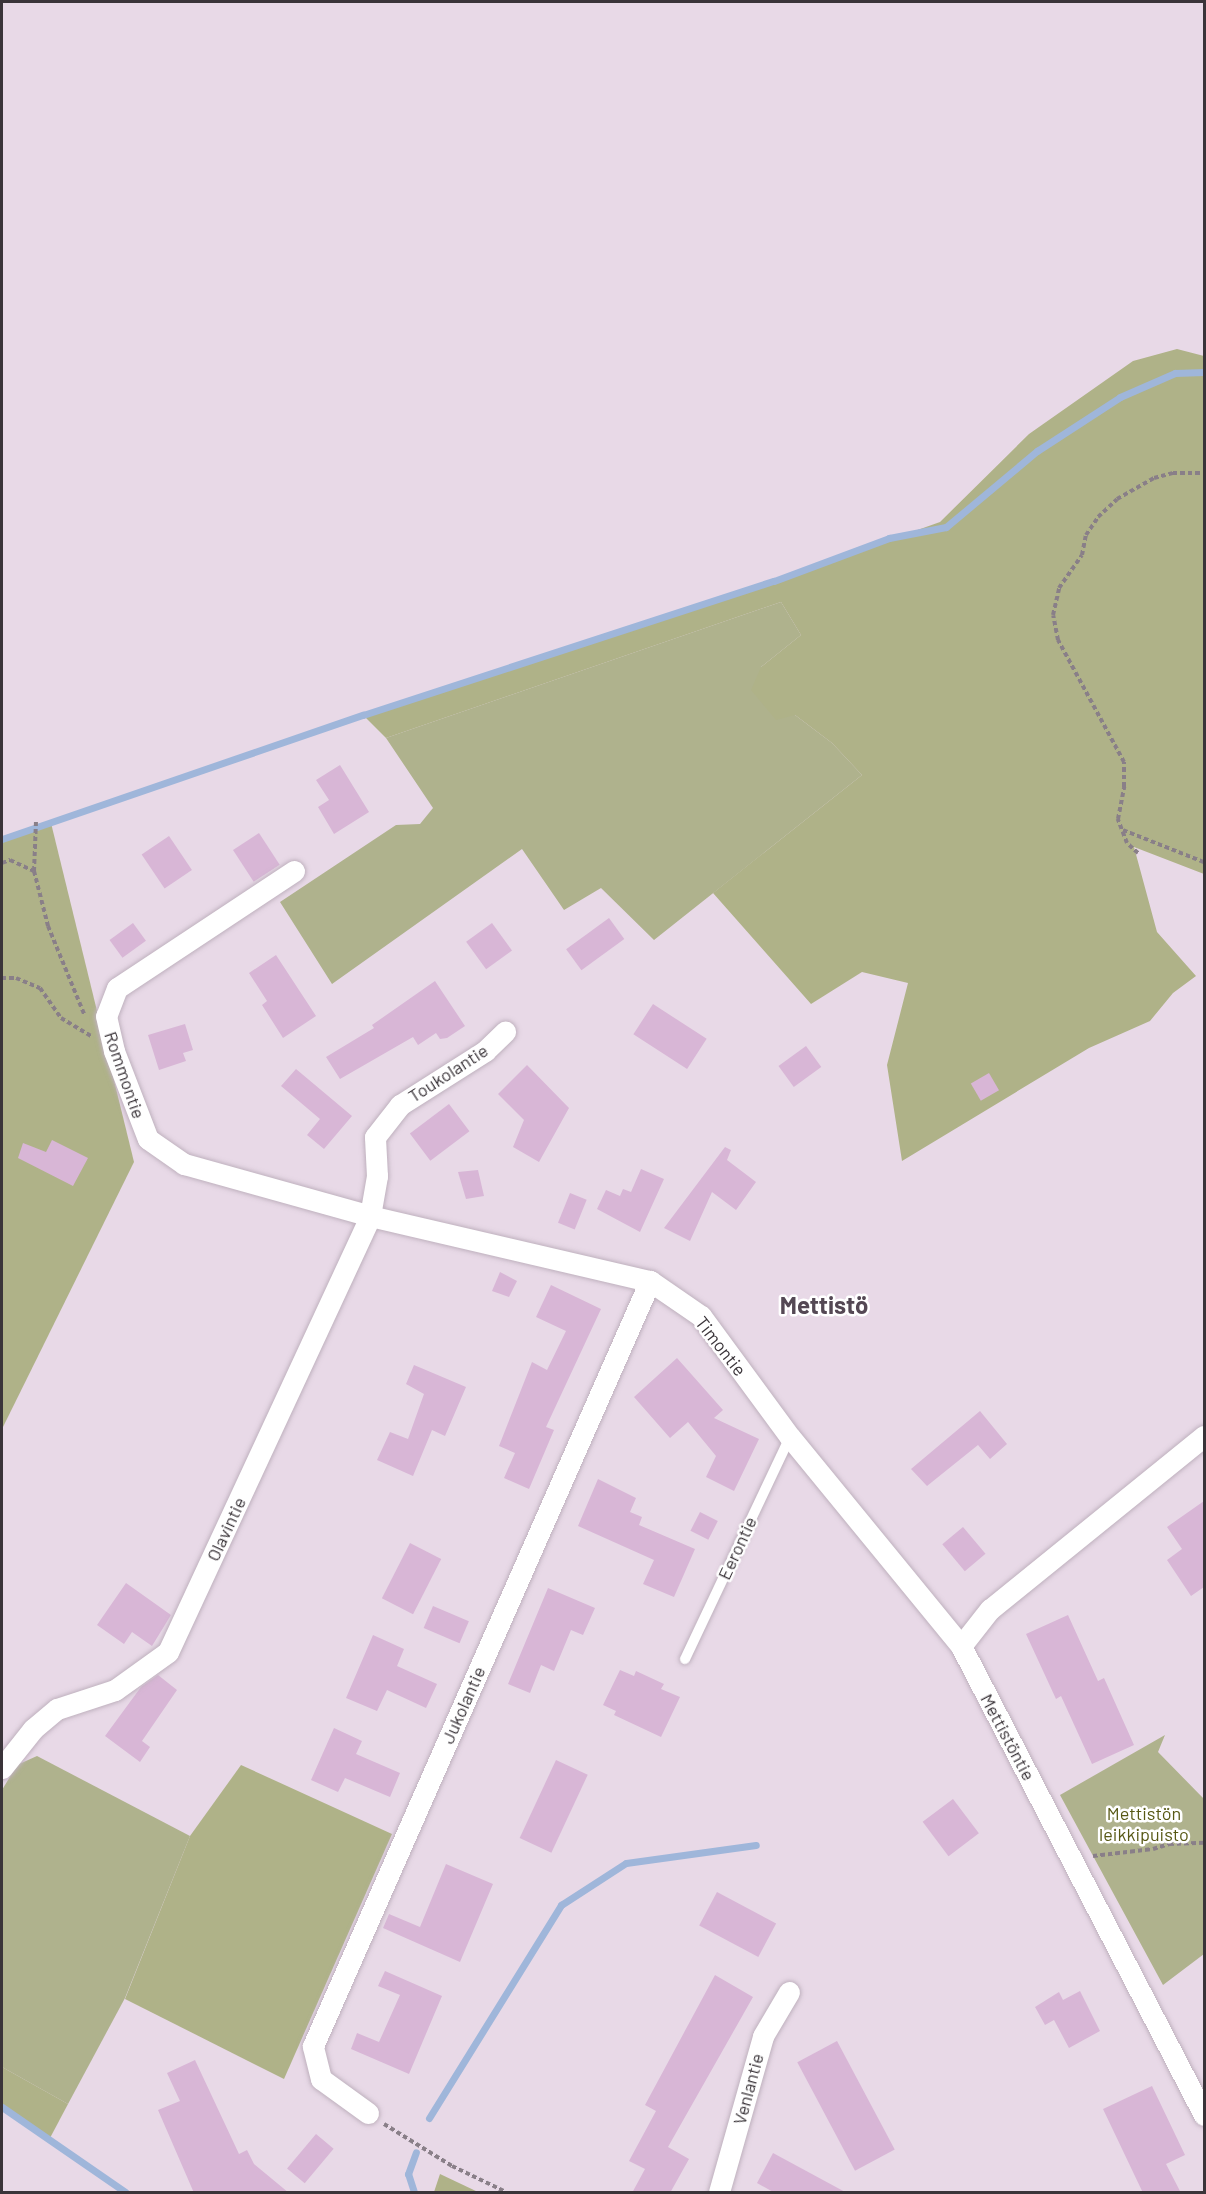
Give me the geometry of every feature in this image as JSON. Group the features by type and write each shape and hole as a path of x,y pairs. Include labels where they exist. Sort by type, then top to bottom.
{"street":[{"name":"Rommontie","path":"294,871 117,988 106,1016 111,1041 148,1139 184,1164 370,1216"},
{"name":"Toukolantie","path":"370,1216 377,1176 375,1137 400,1105 485,1052 505,1032"},
{"name":"Timontie","path":"370,1216 650,1281 701,1316 790,1437 961,1647"},
{"name":"Olavintie","path":"2,1768 33,1729 57,1709 115,1689 168,1652 370,1216"},
{"name":"Jukolantie","path":"368,2113 321,2079 313,2046 650,1281"},
{"path":"961,1647 990,1609 1201,1445"},
{"name":"Mettistöntie","path":"961,1647 1204,2115"},
{"name":"Venlantie","path":"719,2193 763,2036 789,1992"}],"lane":[{"name":"Eerontie","path":"685,1659 790,1437"}],"path":[{"path":"1138,853 1127,843 1118,819 1124,762 1058,640 1053,615 1059,588 1082,555 1086,535 1098,517 1117,500 1154,478 1173,473 1204,473"},
{"path":"2,978 16,978 40,988 61,1018 88,1037 96,1035 71,989 33,872 36,822"},
{"path":"1122,830 1204,862"},
{"path":"2,863 10,860 33,872"},
{"path":"1071,1858 1154,1849 1169,1844 1204,1843"},
{"path":"368,2113 452,2166 506,2193"}],"green space":[{"path":"1177,349 1204,356 1204,874 1134,847 1157,932 1196,976 1173,993 1150,1021 1089,1048 902,1161 887,1065 908,983 862,972 811,1004 713,893 862,775 832,743 795,715 776,720 751,690 761,667 801,635 781,602 386,738 363,715 774,581 940,522 1029,434 1133,361"},
{"path":"781,602 801,635 761,667 795,715 832,743 862,775 654,940 601,888 564,910 522,849 332,984 280,902 396,825 420,824 433,808 386,738"},
{"path":"51,823 134,1162 2,1429 2,839"},
{"name":"Mettistön leikkipuisto","path":"1165,1735 1158,1752 1204,1799 1204,1954 1163,1985 1060,1795"},
{"path":"37,1756 190,1836 125,1998 68,2104 2,2067 2,1790 17,1765"},
{"path":"241,1765 392,1834 284,2079 125,1999 190,1836"},
{"path":"2,2067 68,2104 50,2138 2,2107"},
{"path":"440,2174 478,2192 434,2192"}],"building":[{"path":"340,765 369,812 334,834 318,807 329,800 316,780"},
{"path":"259,833 280,865 254,882 233,850"},
{"path":"169,836 192,870 165,888 142,854"},
{"path":"609,918 624,939 581,970 566,949"},
{"path":"133,923 146,941 122,958 110,940"},
{"path":"492,923 512,951 486,969 466,942"},
{"path":"276,955 316,1016 283,1038 262,1005 267,1001 249,973"},
{"path":"435,981 465,1026 447,1038 440,1039 436,1033 418,1045 413,1037 340,1079 326,1057 374,1028 372,1025"},
{"path":"653,1004 707,1039 687,1069 633,1034"},
{"path":"185,1024 193,1050 183,1053 186,1061 159,1070 148,1035"},
{"path":"806,1046 821,1067 794,1087 778,1066"},
{"path":"527,1065 569,1108 539,1162 513,1147 524,1120 498,1094"},
{"path":"296,1069 352,1116 324,1149 307,1135 320,1119 281,1086"},
{"path":"989,1073 999,1090 981,1101 971,1084"},
{"path":"449,1104 469,1131 430,1161 410,1133"},
{"path":"52,1140 88,1158 73,1186 18,1158 23,1143 46,1152"},
{"path":"725,1147 731,1150 727,1160 756,1182 736,1210 712,1192 690,1241 664,1228"},
{"path":"641,1169 664,1179 640,1232 597,1209 606,1190 620,1196 623,1189 631,1192"},
{"path":"478,1170 484,1196 466,1199 458,1172"},
{"path":"570,1193 587,1200 575,1229 558,1223"},
{"path":"500,1272 517,1281 509,1297 492,1291"},
{"path":"551,1285 601,1309 546,1427 554,1430 529,1489 504,1478 515,1453 499,1446 532,1362 547,1370 566,1331 536,1317"},
{"path":"677,1358 723,1410 714,1418 759,1439 734,1491 706,1477 716,1456 688,1422 670,1438 634,1397"},
{"path":"414,1365 466,1387 445,1436 432,1430 413,1476 377,1460 390,1432 408,1439 424,1394 406,1384"},
{"path":"980,1411 1007,1444 990,1459 978,1445 927,1486 911,1469"},
{"path":"598,1479 636,1498 630,1512 642,1517 639,1525 695,1549 674,1597 643,1584 654,1560 578,1526"},
{"path":"1204,1501 1204,1587 1191,1596 1167,1560 1182,1549 1167,1527"},
{"path":"700,1512 718,1521 708,1540 690,1531"},
{"path":"963,1527 985,1554 965,1571 942,1544"},
{"path":"410,1543 441,1559 413,1614 382,1598"},
{"path":"126,1583 171,1615 152,1646 132,1632 124,1644 97,1625"},
{"path":"548,1588 595,1608 583,1635 571,1630 554,1671 541,1665 530,1693 508,1684"},
{"path":"433,1606 469,1621 460,1643 424,1628"},
{"path":"1068,1615 1098,1681 1104,1678 1134,1745 1092,1764 1061,1696 1056,1699 1026,1634"},
{"path":"373,1635 404,1649 397,1666 437,1684 426,1708 387,1690 377,1711 346,1698"},
{"path":"620,1670 634,1676 636,1671 664,1684 661,1689 680,1697 661,1737 614,1715 616,1711 603,1705"},
{"path":"158,1675 177,1690 142,1741 150,1747 140,1762 105,1736 141,1687"},
{"path":"334,1728 362,1741 356,1754 400,1773 390,1797 345,1778 338,1792 311,1780"},
{"path":"556,1760 588,1775 551,1853 520,1838"},
{"path":"953,1799 979,1833 949,1856 923,1822"},
{"path":"446,1864 493,1884 460,1962 383,1928 389,1914 420,1927"},
{"path":"717,1892 776,1923 758,1957 699,1926"},
{"path":"385,1971 442,1996 409,2074 351,2049 357,2033 379,2042 400,1995 378,1986"},
{"path":"715,1975 753,1997 668,2147 689,2159 670,2193 632,2193 645,2169 629,2161 656,2111 645,2105"},
{"path":"1080,1991 1100,2031 1069,2048 1054,2020 1045,2025 1035,2007 1059,1992 1063,2000"},
{"path":"837,2041 895,2150 855,2171 797,2062"},
{"path":"195,2060 239,2154 247,2150 254,2164 289,2193 194,2193 158,2110 180,2101 167,2073"},
{"path":"1152,2086 1185,2155 1166,2164 1181,2193 1143,2193 1103,2109"},
{"path":"316,2134 334,2149 305,2183 287,2168"},
{"path":"773,2153 847,2193 775,2193 757,2183"}],"waterway":[{"path":"2,839 363,715 774,581 889,538 946,527 1037,451 1120,397 1175,373 1204,372"},
{"path":"429,2118 561,1905 626,1863 756,1845"},
{"path":"2,2107 125,2192"},
{"path":"414,2192 408,2174 416,2152"}],"district":[{"name":"Mettistö","path":"824,1305"}]}
